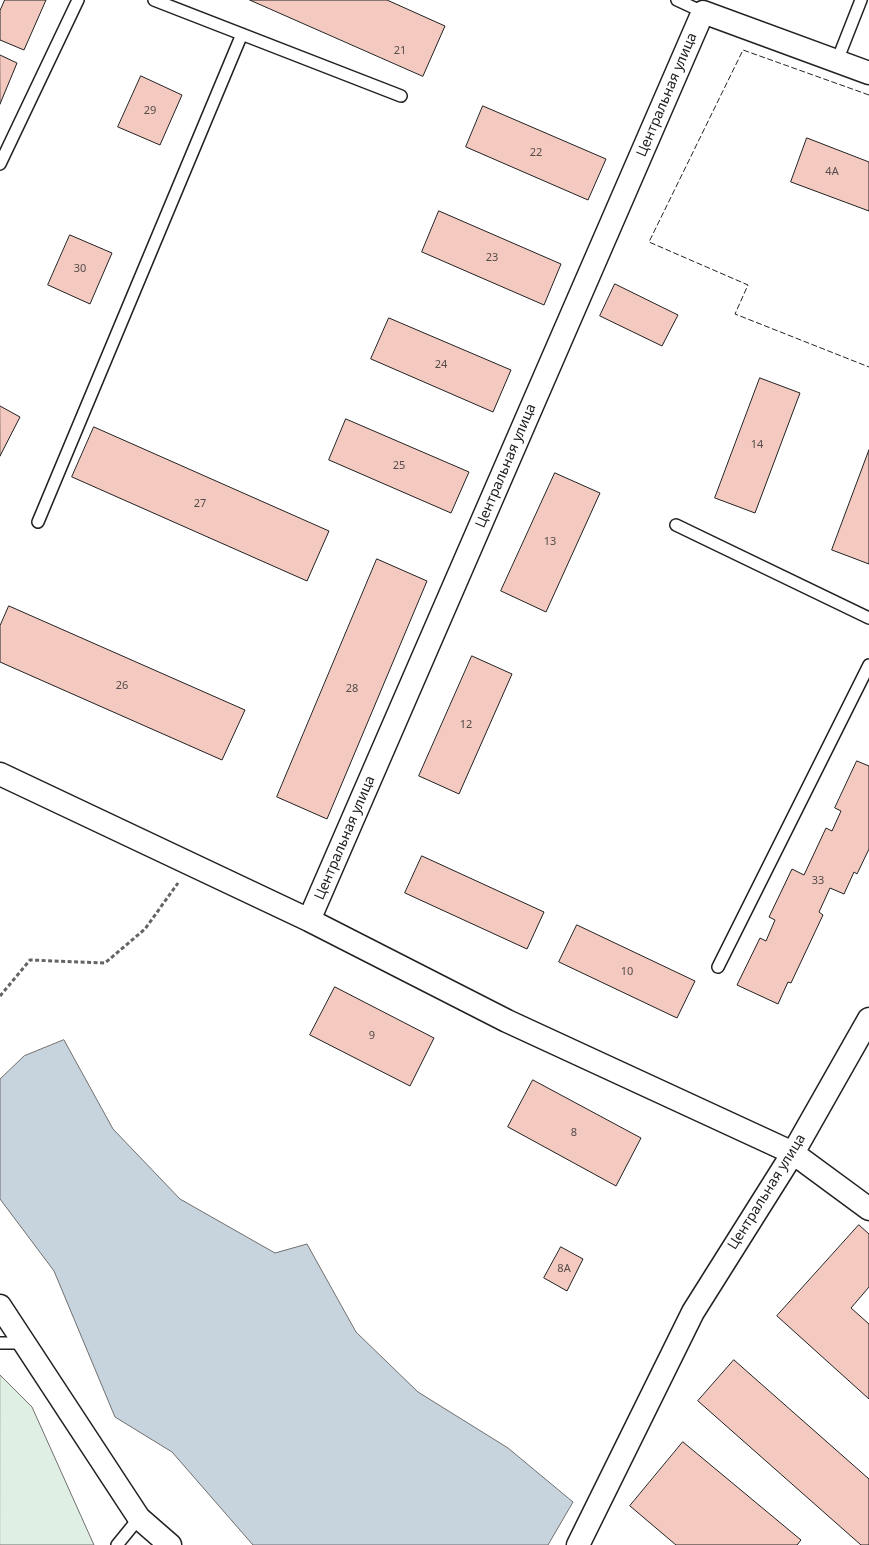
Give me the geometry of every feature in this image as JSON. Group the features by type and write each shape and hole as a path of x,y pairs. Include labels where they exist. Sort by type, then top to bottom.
{"street":[{"path":"703,12 869,73"},
{"name":"Центральная улица","path":"309,920 703,12"},
{"path":"0,774 309,920 507,1021 793,1153 869,1209"},
{"name":"Центральная улица","path":"578,1545 693,1312 793,1153 869,1019"},
{"path":"0,1306 22,1343 139,1518 170,1545"}],"lane":[{"path":"0,164 78,0"},
{"path":"154,0 401,96"},
{"path":"677,0 703,12"},
{"path":"837,61 861,0"},
{"path":"38,522 242,34"},
{"path":"676,525 869,618"},
{"path":"718,968 869,665"},
{"path":"0,1343 22,1343"},
{"path":"117,1545 139,1518"}],"path":[{"path":"0,996 30,960 105,963 146,929 191,864"}],"green space":[{"path":"0,1375 32,1407 94,1545 0,1545"}],"shaded area":[{"path":"64,1040 113,1129 180,1199 275,1253 307,1244 356,1332 418,1392 508,1448 573,1502 548,1545 253,1545 172,1452 115,1417 54,1271 0,1199 0,1079 24,1056"}],"building":[{"path":"5,0 46,0 24,50 0,40 0,11"},
{"path":"250,0 387,0 445,26 423,76"},
{"path":"0,55 17,63 0,104"},
{"path":"141,76 182,95 160,145 118,127"},
{"path":"483,106 606,159 588,200 466,147"},
{"path":"807,138 869,162 869,211 791,182"},
{"path":"439,211 561,264 544,305 422,252"},
{"path":"70,235 112,253 90,304 48,285"},
{"path":"615,284 678,315 662,346 600,316"},
{"path":"389,318 511,370 493,412 371,359"},
{"path":"760,378 800,393 755,513 715,498"},
{"path":"0,406 20,417 0,456"},
{"path":"346,419 469,472 451,513 329,460"},
{"path":"94,427 329,531 307,581 72,477"},
{"path":"869,450 869,564 832,550"},
{"path":"555,473 600,493 546,612 501,591"},
{"path":"377,559 427,581 327,819 277,797"},
{"path":"9,606 245,710 222,760 0,662 0,626"},
{"path":"472,656 512,674 459,794 419,776"},
{"path":"857,761 869,766 869,849 857,874 854,872 844,894 830,888 819,912 823,915 791,983 788,982 778,1004 737,985 760,938 766,941 775,920 769,917 792,869 804,875 826,828 832,831 841,811 835,808"},
{"path":"422,856 544,912 527,949 405,893"},
{"path":"577,925 695,981 677,1018 559,962"},
{"path":"335,987 434,1038 410,1086 310,1035"},
{"path":"533,1080 641,1138 616,1186 508,1127"},
{"path":"859,1225 869,1234 869,1287 851,1308 869,1324 869,1399 777,1316"},
{"path":"561,1247 583,1259 567,1291 544,1278"},
{"path":"734,1360 869,1479 869,1545 861,1545 698,1401"},
{"path":"683,1442 801,1540 797,1545 676,1545 630,1506"}],"fence":[{"path":"869,95 743,50 649,242 748,285 735,314 869,367"}]}
